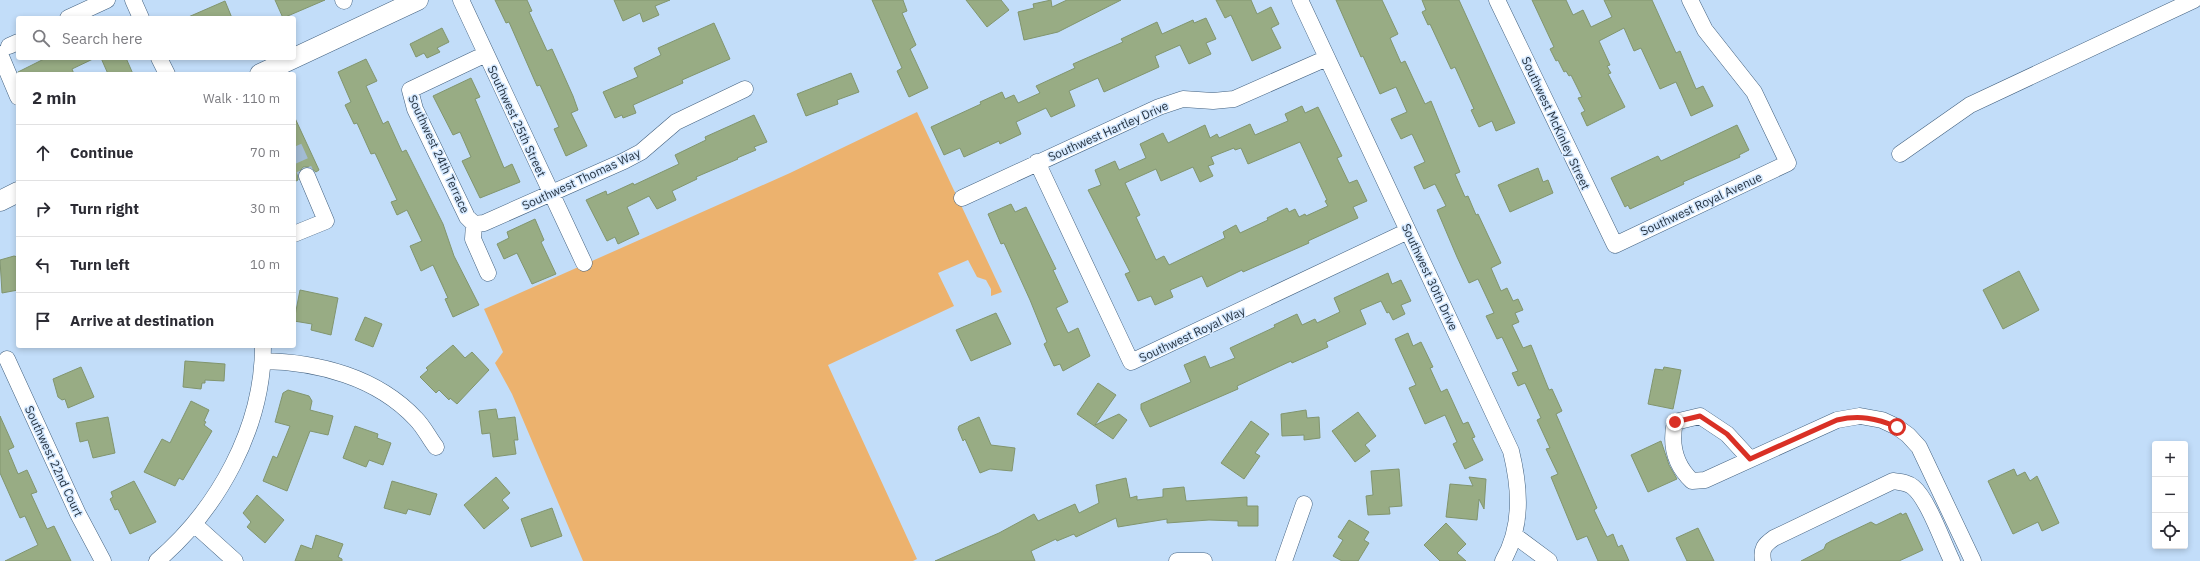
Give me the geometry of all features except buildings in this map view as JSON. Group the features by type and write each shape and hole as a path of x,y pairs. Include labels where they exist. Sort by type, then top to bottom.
{"main road":[{"path":"296,57 418,0"},
{"path":"264,72 290,60"},
{"path":"0,201 16,193"}],"street":[{"path":"72,16 107,0"},
{"path":"132,0 140,16"},
{"name":"Southwest 25th Street","path":"461,0 584,263"},
{"name":"Southwest 30th Drive","path":"1300,0 1511,451 1519,491 1518,510 1514,535 1503,561"},
{"name":"Southwest McKinley Street","path":"1497,0 1615,245"},
{"name":"Southwest Royal Avenue","path":"1615,245 1788,163 1754,92 1705,30 1690,0"},
{"path":"1900,154 1970,105 2194,0"},
{"path":"9,47 16,86"},
{"name":"Southwest 24th Terrace","path":"486,54 410,90 415,108 466,217 474,224 473,239 488,273"},
{"name":"Southwest Hartley Drive","path":"962,198 1037,162 1159,107 1183,99 1213,101 1234,99 1327,58"},
{"path":"160,60 166,72"},
{"name":"Southwest Thomas Way","path":"474,224 484,223 635,155 676,122 745,89"},
{"name":"Southwest Royal Way","path":"1037,162 1131,362 1408,231"},
{"path":"296,233 326,221 307,176"},
{"path":"157,561 178,543 217,494 239,450 258,393 263,354 292,362 321,366 349,375 390,396 417,419 436,447"},
{"name":"Southwest 22nd Court","path":"7,359 78,514 103,561"},
{"path":"1750,459 1727,434 1700,416 1675,422 1672,439 1678,464 1692,481 1705,480 1837,420 1848,418 1869,418 1882,420 1897,427 1919,447 1973,561"},
{"path":"1763,556 1766,544 1774,538 1893,481 1904,482 1913,487 1922,498 1952,561"},
{"path":"1284,561 1304,504"},
{"path":"194,524 235,561"},
{"path":"1514,535 1549,561"},
{"path":"1177,561 1204,561"}],"shaded area":[{"path":"917,112 1002,292 991,296 991,289 986,280 977,277 968,260 938,273 954,306 828,365 917,559 913,561 583,561 512,394 495,363 503,352 484,309 790,173"}],"tunnel":[{"path":"296,151 307,176"}],"route":[{"path":"1675,422 1682,419 1700,416 1727,434 1750,459 1837,420 1860,416 1882,420 1897,427"}]}
